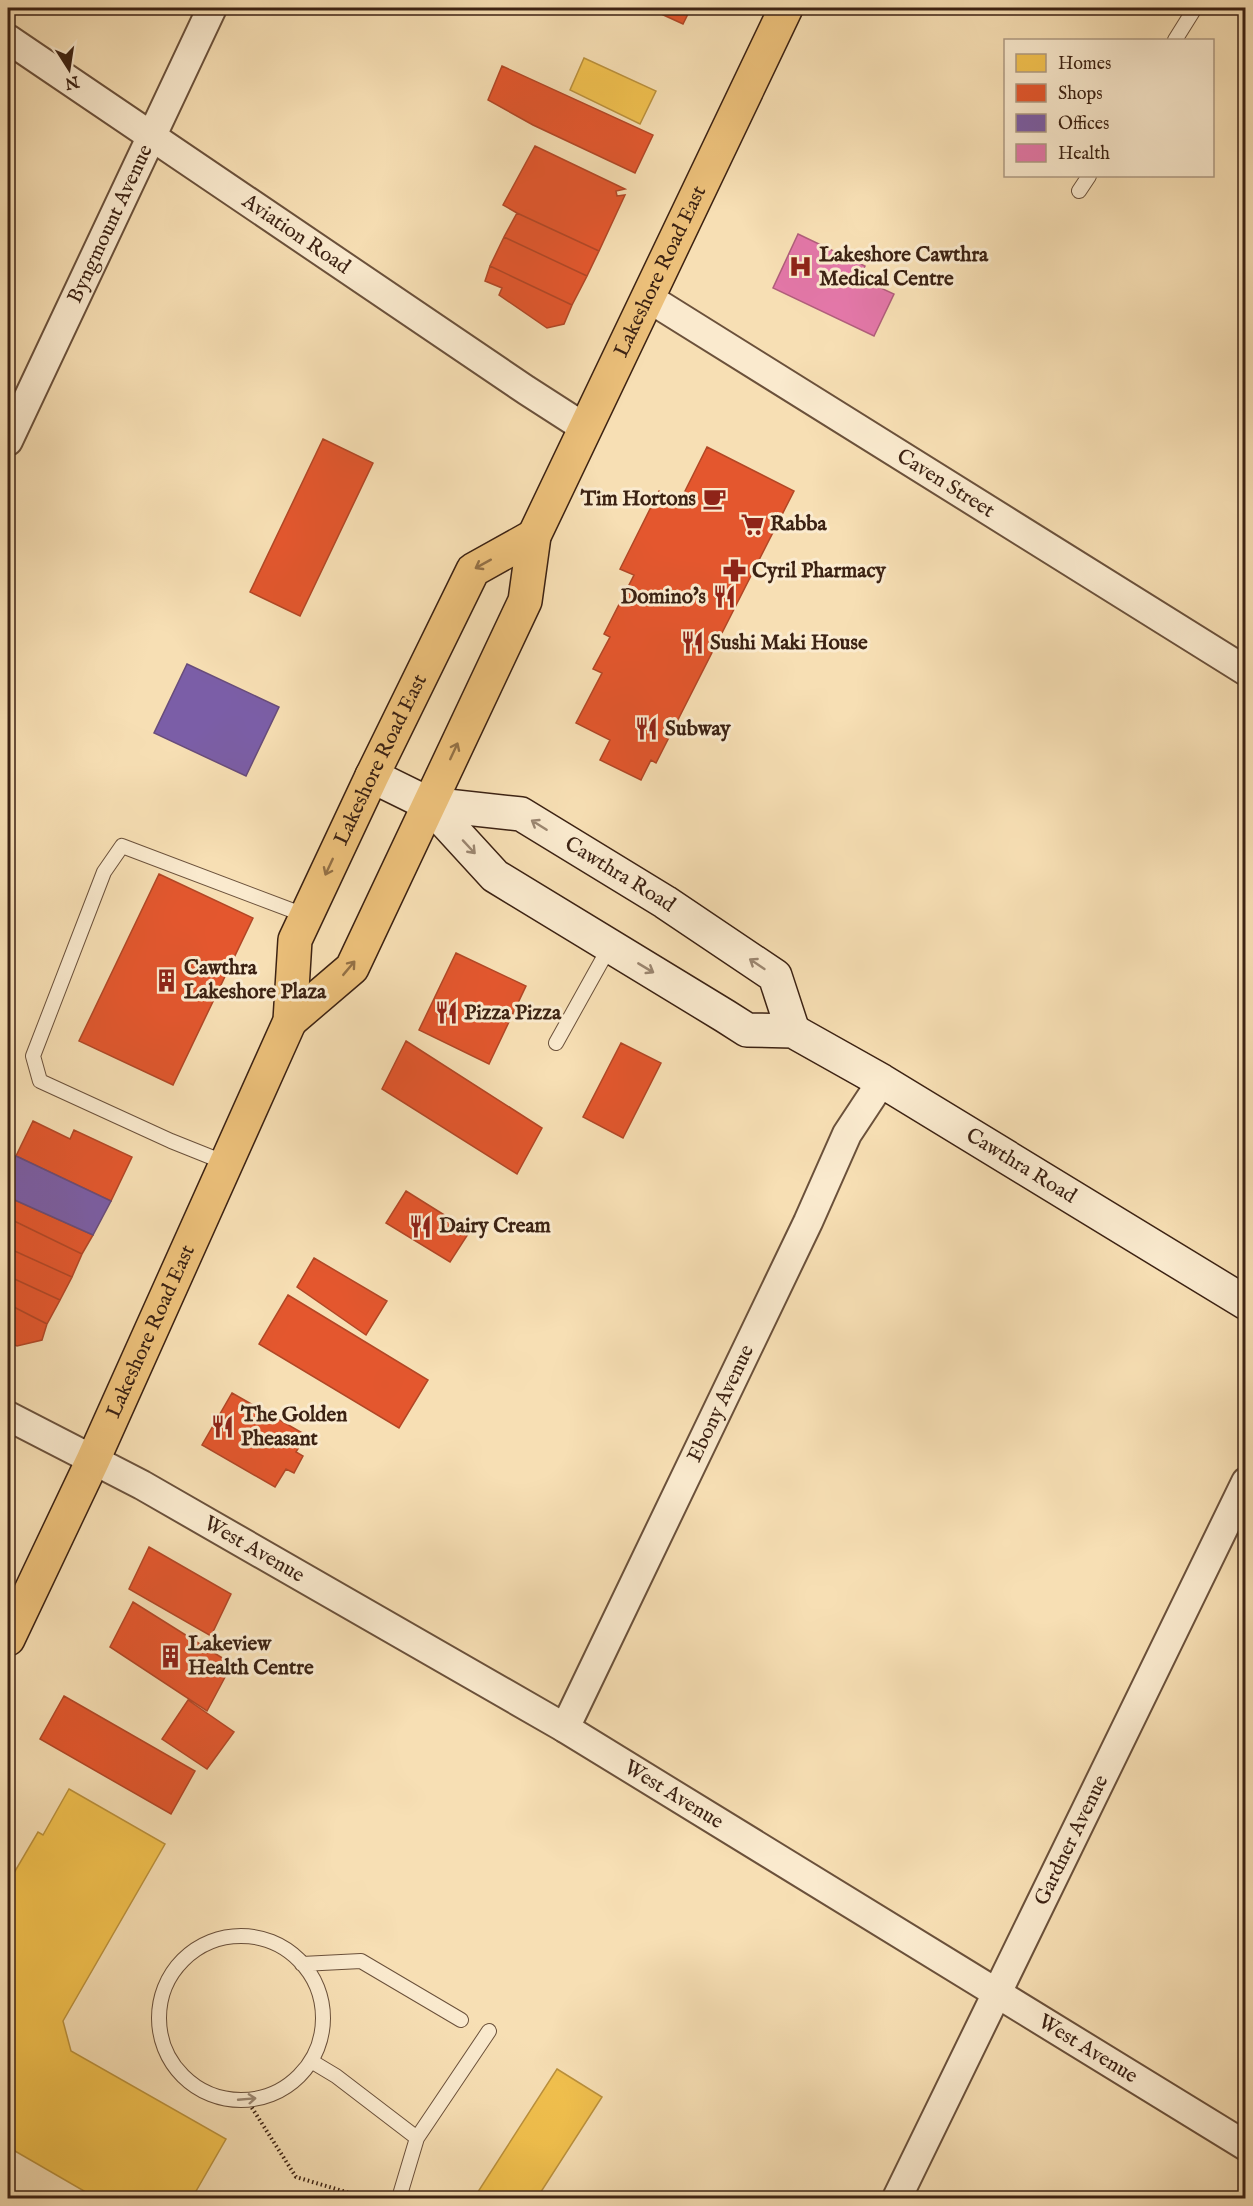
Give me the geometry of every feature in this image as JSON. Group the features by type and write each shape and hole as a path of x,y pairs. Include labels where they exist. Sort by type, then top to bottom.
{"main road":[{"name":"Lakeshore Road East","path":"290,1021 352,968 525,601 534,536 786,8"},
{"name":"Lakeshore Road East","path":"8,1639 93,1460 290,1021 295,940 372,776 473,570 534,536"},
{"name":"Cawthra Road","path":"372,776 429,804 521,814 665,902 775,976 793,1031"},
{"name":"Cawthra Road","path":"429,804 495,876 747,1030 793,1031 882,1081 1245,1303"}],"street":[{"name":"Byngmount Avenue","path":"8,441 212,8"},
{"name":"Aviation Road","path":"8,39 585,428"},
{"name":"Caven Street","path":"647,297 1245,671"},
{"name":"Ebony Avenue","path":"565,1728 802,1233 847,1134 882,1081"},
{"name":"West Avenue","path":"8,1416 141,1485 565,1728 1245,2146"},
{"name":"Gardner Avenue","path":"897,2199 1245,1482"}],"lane":[{"path":"1176,39 1195,8"},
{"path":"1079,191 1088,177"},
{"path":"226,1163 171,1141 40,1081 33,1056 104,872 122,846 307,916"},
{"path":"556,1043 610,946"},
{"path":"239,1936 262,1939 284,1949 302,1964 316,1985 323,2011 321,2037 311,2061 294,2081 272,2094 247,2100 223,2098 201,2090 183,2076 168,2057 160,2034 159,2011 165,1988 177,1968 194,1951 215,1941 239,1936"},
{"path":"302,1964 362,1961 461,2020"},
{"path":"399,2199 417,2138 489,2031"},
{"path":"311,2061 336,2076 417,2138"}],"path":[{"path":"247,2100 296,2177 366,2199"}],"building: Homes":[{"path":"584,58 656,91 640,124 570,90"},
{"path":"69,1789 165,1844 63,2021 71,2051 226,2139 192,2198 96,2198 8,2147 8,1883 38,1832 43,1835"},
{"path":"557,2069 602,2097 537,2198 474,2198"}],"building: Shops":[{"path":"648,8 691,8 683,24"},
{"path":"502,66 653,135 635,173 533,125 488,100"},
{"path":"535,146 625,189 616,191 617,196 625,195 599,251 503,205"},
{"path":"517,213 599,251 587,276 504,237"},
{"path":"504,237 587,276 572,305 490,266"},
{"path":"490,266 572,305 564,324 547,328 499,295 502,288 485,281"},
{"path":"323,439 373,463 300,616 250,592"},
{"path":"707,447 794,491 656,763 651,760 641,780 600,760 610,740 576,723 602,673 593,669 610,637 604,634 634,575 620,569 659,491 680,501"},
{"name":"Cawthra Lakeshore Plaza","path":"159,874 253,918 173,1085 79,1041"},
{"path":"456,953 526,986 489,1064 419,1030"},
{"path":"406,1041 542,1128 517,1174 382,1089"},
{"path":"621,1043 661,1063 623,1138 583,1117"},
{"path":"33,1121 70,1139 74,1130 132,1157 111,1201 16,1156"},
{"path":"406,1191 470,1231 450,1262 386,1223"},
{"path":"8,1197 93,1235 82,1254 8,1218"},
{"path":"8,1218 82,1254 72,1277 8,1248"},
{"path":"8,1248 72,1277 60,1300 8,1276"},
{"path":"314,1258 387,1301 366,1335 297,1287"},
{"path":"8,1276 60,1300 47,1324 8,1304"},
{"path":"288,1295 428,1380 399,1428 259,1344"},
{"path":"8,1304 47,1324 42,1340 17,1346 8,1342"},
{"path":"232,1393 306,1435 296,1452 303,1456 294,1473 286,1469 275,1487 202,1445"},
{"path":"149,1547 231,1594 211,1636 129,1589"},
{"name":"Lakeview Health Centre","path":"133,1602 232,1664 207,1711 110,1647"},
{"path":"64,1696 195,1771 171,1814 40,1739"},
{"path":"188,1700 234,1732 207,1769 162,1739"}],"building: Offices":[{"path":"187,664 279,707 246,776 154,733"},
{"path":"16,1156 111,1201 93,1235 8,1197 8,1171"}],"building: Health":[{"path":"798,234 865,266 859,278 894,294 874,336 773,288"}],"place":[{"name":"Lakeshore Cawthra Medical Centre","path":"801,267"},
{"name":"Tim Hortons","path":"714,499"},
{"name":"Rabba","path":"752,524"},
{"name":"Cyril Pharmacy","path":"734,571"},
{"name":"Domino's","path":"724,597"},
{"name":"Sushi Maki House","path":"692,643"},
{"name":"Subway","path":"647,729"},
{"name":"Cawthra Lakeshore Plaza","path":"166,980"},
{"name":"Pizza Pizza","path":"446,1013"},
{"name":"Dairy Cream","path":"421,1226"},
{"name":"The Golden Pheasant","path":"223,1427"},
{"name":"Lakeview Health Centre","path":"170,1656"}]}
